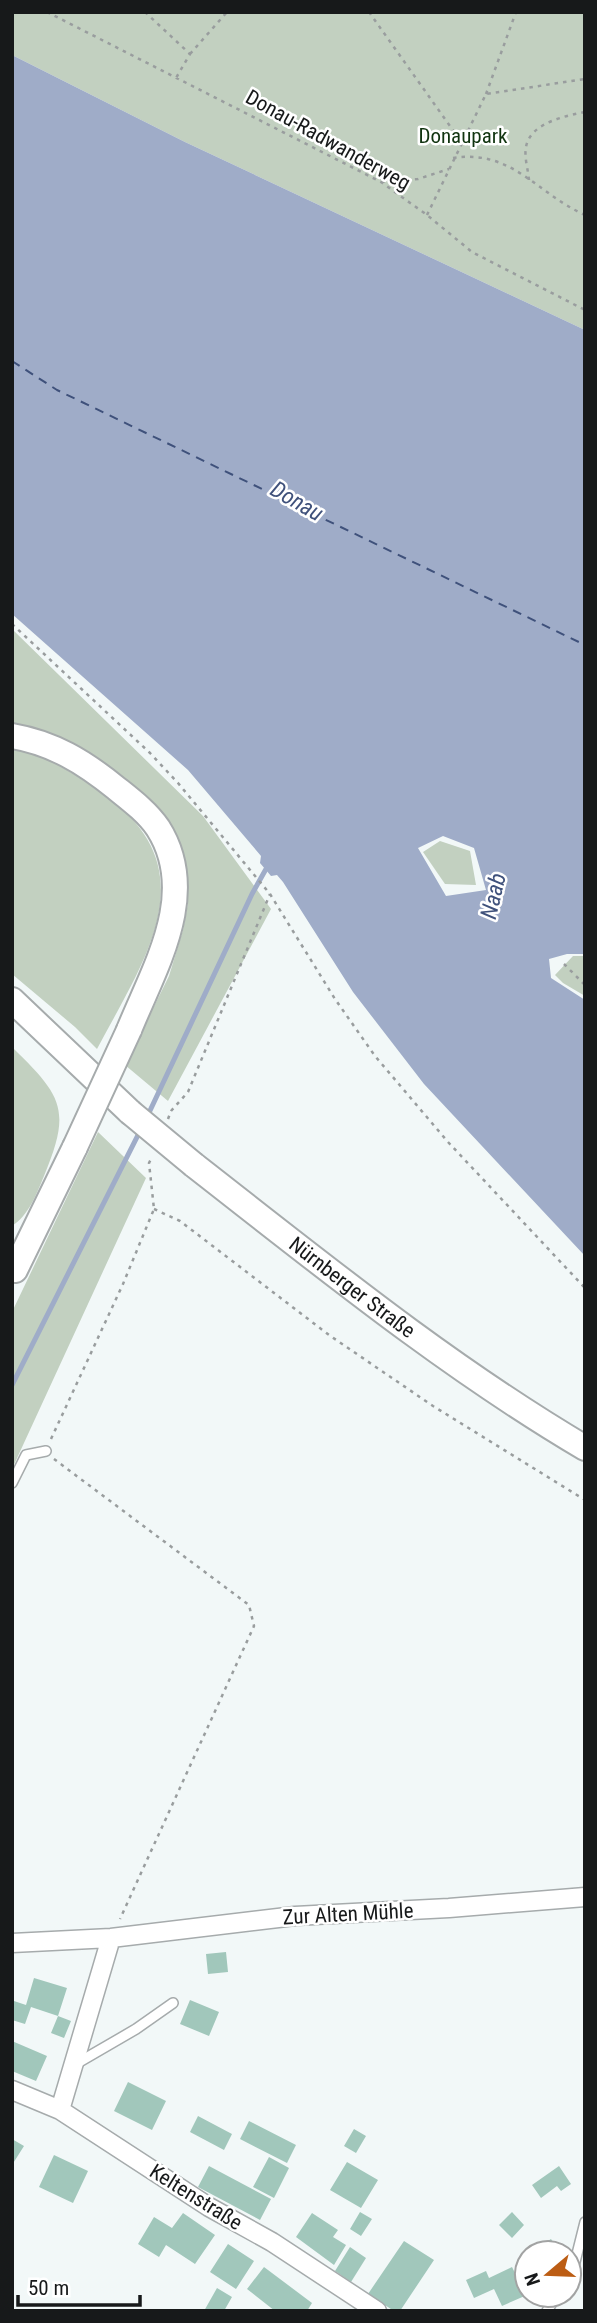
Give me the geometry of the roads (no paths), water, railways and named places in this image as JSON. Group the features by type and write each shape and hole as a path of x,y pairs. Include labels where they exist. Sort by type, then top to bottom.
{"main road":[{"path":"12,736 32,739 60,749 95,771 141,808 158,829 170,857 175,886 171,929 75,1147 14,1269"},
{"path":"12,1000 130,1112"},
{"path":"12,1021 130,1112"},
{"name":"Nürnberger Straße","path":"130,1112 372,1303 452,1362 585,1448"}],"street":[{"name":"Zur Alten Mühle","path":"12,1942 111,1938 295,1916 585,1897"},
{"path":"60,2110 111,1938"},
{"name":"Keltenstraße","path":"12,2090 60,2110 209,2207 272,2242 377,2311"}],"lane":[{"path":"12,1483 26,1455 46,1451"},
{"path":"73,2066 136,2029 173,2003"},
{"path":"581,2239 585,2222"}],"water":[{"path":"12,55 185,142 585,330 585,954 567,954 549,959 551,978 585,1000 585,1256 424,1084 353,992 283,882 277,875 271,876 260,863 261,856 188,770 12,614","holes":["443,836 474,848 486,890 446,896 418,848"]}],"waterway":[{"path":"147,1117 266,869"},
{"path":"12,1385 141,1129"}],"park label":[{"name":"Donaupark","path":"463,136"}],"water label":[{"name":"Donau","path":"297,501"},
{"name":"Naab","path":"493,896"}]}
